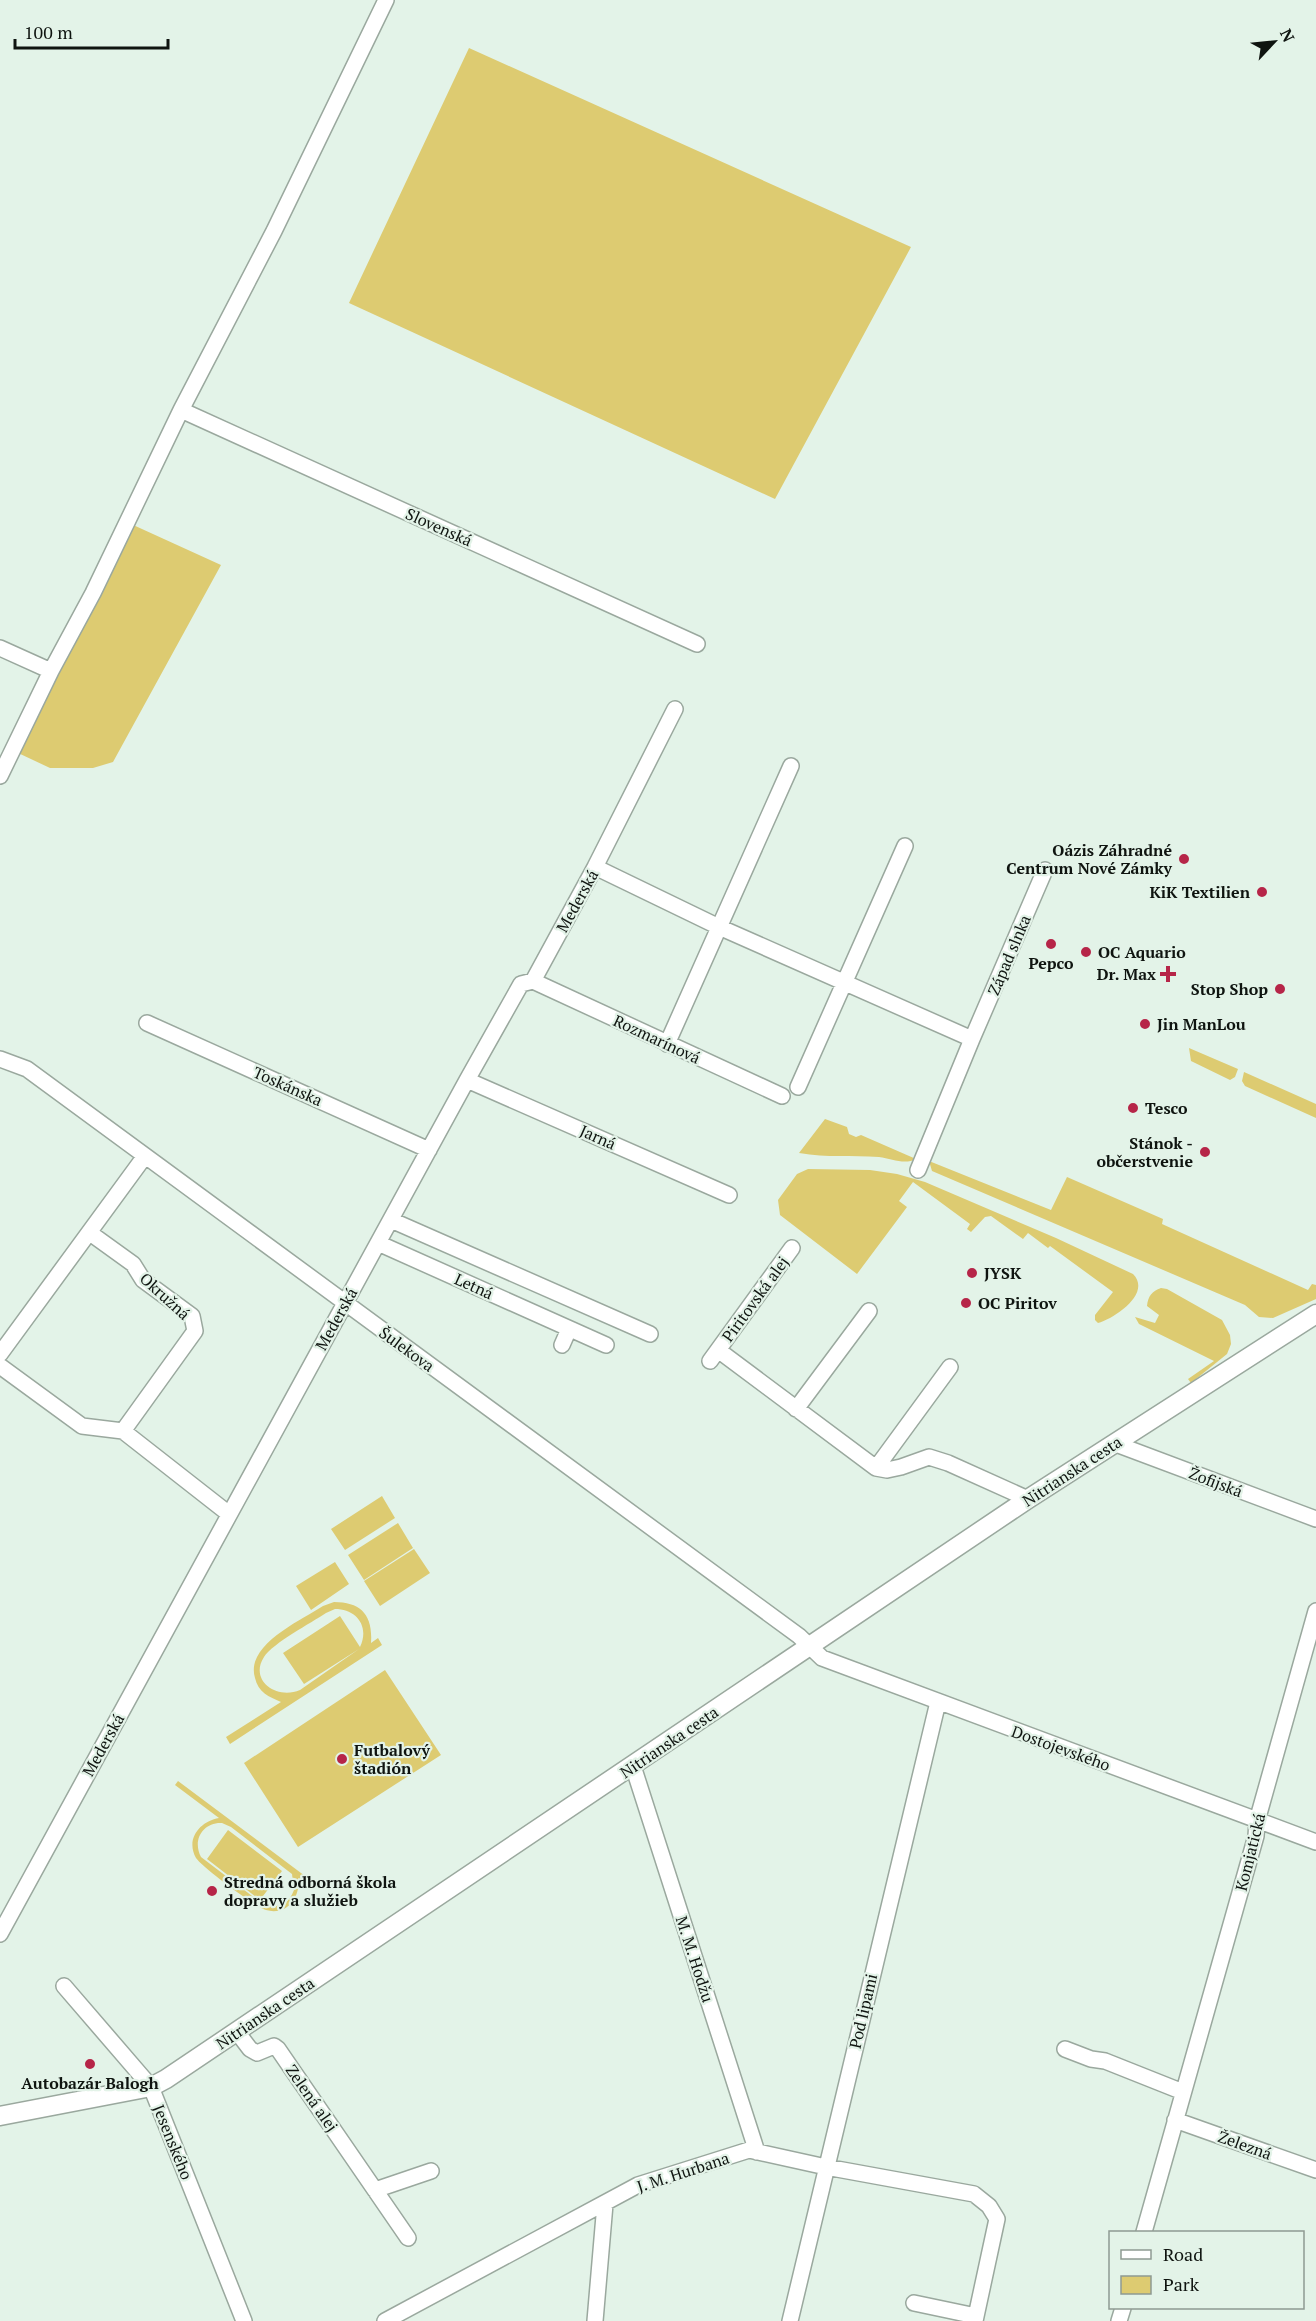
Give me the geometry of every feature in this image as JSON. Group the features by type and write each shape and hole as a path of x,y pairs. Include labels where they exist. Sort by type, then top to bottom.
{"main road":[{"name":"Nitrianska cesta","path":"0,2116 151,2087 237,2032 1028,1499 1316,1314"}],"street":[{"path":"0,776 386,0"},
{"name":"Slovenská","path":"181,410 697,644"},
{"path":"0,648 51,671"},
{"name":"Mederská","path":"0,1934 6,1910 229,1514 467,1080 521,984 533,981 595,867 675,709"},
{"path":"667,1044 791,766"},
{"path":"798,1087 905,846"},
{"path":"595,867 719,927 972,1039"},
{"name":"Západ slnka","path":"918,1170 1045,870"},
{"name":"Rozmarínová","path":"533,981 782,1096"},
{"name":"Toskánska","path":"147,1023 429,1150"},
{"name":"Šulekova","path":"0,1059 27,1069 790,1629 810,1647"},
{"name":"Jarná","path":"467,1080 729,1195"},
{"path":"0,1354 145,1156"},
{"path":"391,1220 650,1335"},
{"name":"Okružná","path":"90,1233 133,1264 143,1280 192,1316 195,1331 123,1431"},
{"name":"Letná","path":"378,1243 606,1345"},
{"name":"Piritovská alej","path":"792,1248 714,1355 796,1409 876,1468"},
{"path":"796,1409 869,1311"},
{"path":"562,1346 569,1329"},
{"path":"0,1366 82,1426 123,1431 229,1514"},
{"path":"950,1368 876,1468 887,1470 929,1457 948,1463 1028,1499"},
{"name":"Žofijská","path":"1116,1444 1316,1519"},
{"path":"891,1447 897,1460 907,1465"},
{"name":"Komjatická","path":"1144,2231 1256,1836 1257,1821 1316,1611"},
{"name":"Dostojevského","path":"810,1647 822,1658 1316,1842"},
{"name":"Pod lipami","path":"790,2321 938,1702"},
{"name":"M. M. Hodžu","path":"633,1766 757,2152"},
{"name":"Jesenského","path":"64,1986 151,2087 244,2321"},
{"name":"Zelená alej","path":"237,2032 250,2049 257,2053 274,2046 278,2049 408,2238"},
{"path":"1065,2049 1091,2059 1105,2061 1183,2092"},
{"name":"Železná","path":"1175,2120 1316,2170"},
{"name":"J. M. Hurbana","path":"385,2321 638,2185 749,2150 826,2168 974,2194 989,2206 997,2219 975,2319"},
{"path":"375,2190 431,2171"},
{"path":"595,2321 605,2204"},
{"path":"914,2303 975,2319"}],"green space":[{"path":"469,48 911,247 775,499 349,303"},
{"path":"131,524 221,565 113,762 93,768 50,768 16,752"},
{"path":"1189,1048 1238,1069 1235,1077 1230,1080 1191,1061"},
{"path":"1244,1072 1316,1104 1316,1118 1245,1086 1242,1081"},
{"path":"825,1119 847,1127 849,1134 856,1137 861,1135 916,1159 903,1162 879,1157 799,1153"},
{"path":"929,1161 1051,1210 1067,1177 1163,1219 1162,1224 1308,1290 1312,1284 1316,1285 1316,1299 1273,1318 1259,1317 1245,1305 932,1171"},
{"path":"808,1169 870,1170 897,1174 925,1182 1133,1274 1138,1281 1135,1297 1122,1310 1098,1323 1095,1315 1113,1292 1050,1246 1048,1248 1028,1233 1023,1239 991,1216 985,1217 971,1232 967,1229 970,1224 913,1182 899,1201 907,1207 857,1274 780,1215 778,1200 797,1174"},
{"path":"1161,1288 1167,1289 1222,1320 1230,1335 1231,1344 1227,1354 1191,1383 1188,1379 1214,1361 1139,1324 1135,1317 1155,1323 1159,1315 1147,1306 1151,1294"},
{"path":"382,1496 395,1518 345,1550 331,1529"},
{"path":"398,1523 413,1548 364,1580 348,1555"},
{"path":"414,1549 430,1573 380,1606 364,1581"},
{"path":"335,1562 349,1584 311,1610 296,1586"},
{"path":"334,1602 351,1604 358,1608 370,1625 371,1643 378,1638 382,1645 230,1744 226,1737 281,1702 265,1693 256,1683 254,1666 258,1655 277,1635 323,1606","holes":["335,1609 355,1615 362,1626 363,1639 360,1647 340,1616 283,1653 304,1684 359,1649 300,1690 282,1692 267,1686 260,1673 260,1665 264,1657 284,1640 326,1613"]},
{"name":"Futbalový štadión","path":"385,1670 441,1755 298,1847 244,1763"},
{"path":"178,1781 313,1882 310,1886 298,1878 295,1898 286,1908 280,1910 266,1910 241,1895 200,1863 193,1851 192,1844 197,1832 206,1823 219,1818 175,1785","holes":["215,1823 231,1827 292,1874 294,1890 286,1902 278,1906 264,1905 201,1857 198,1844 201,1833"]},
{"path":"228,1830 282,1871 260,1900 207,1859"}],"place":[{"name":"Oázis Záhradné Centrum Nové Zámky","path":"1184,859"},
{"name":"KiK Textilien","path":"1262,892"},
{"name":"Pepco","path":"1051,944"},
{"name":"OC Aquario","path":"1086,952"},
{"name":"Dr. Max","path":"1168,974"},
{"name":"Stop Shop","path":"1280,989"},
{"name":"Jin ManLou","path":"1145,1024"},
{"name":"Tesco","path":"1133,1108"},
{"name":"Stánok - občerstvenie","path":"1205,1152"},
{"name":"JYSK","path":"972,1273"},
{"name":"OC Piritov","path":"966,1303"},
{"name":"Futbalový štadión","path":"342,1759"},
{"name":"Stredná odborná škola dopravy a služieb","path":"212,1891"},
{"name":"Autobazár Balogh","path":"90,2064"}]}
